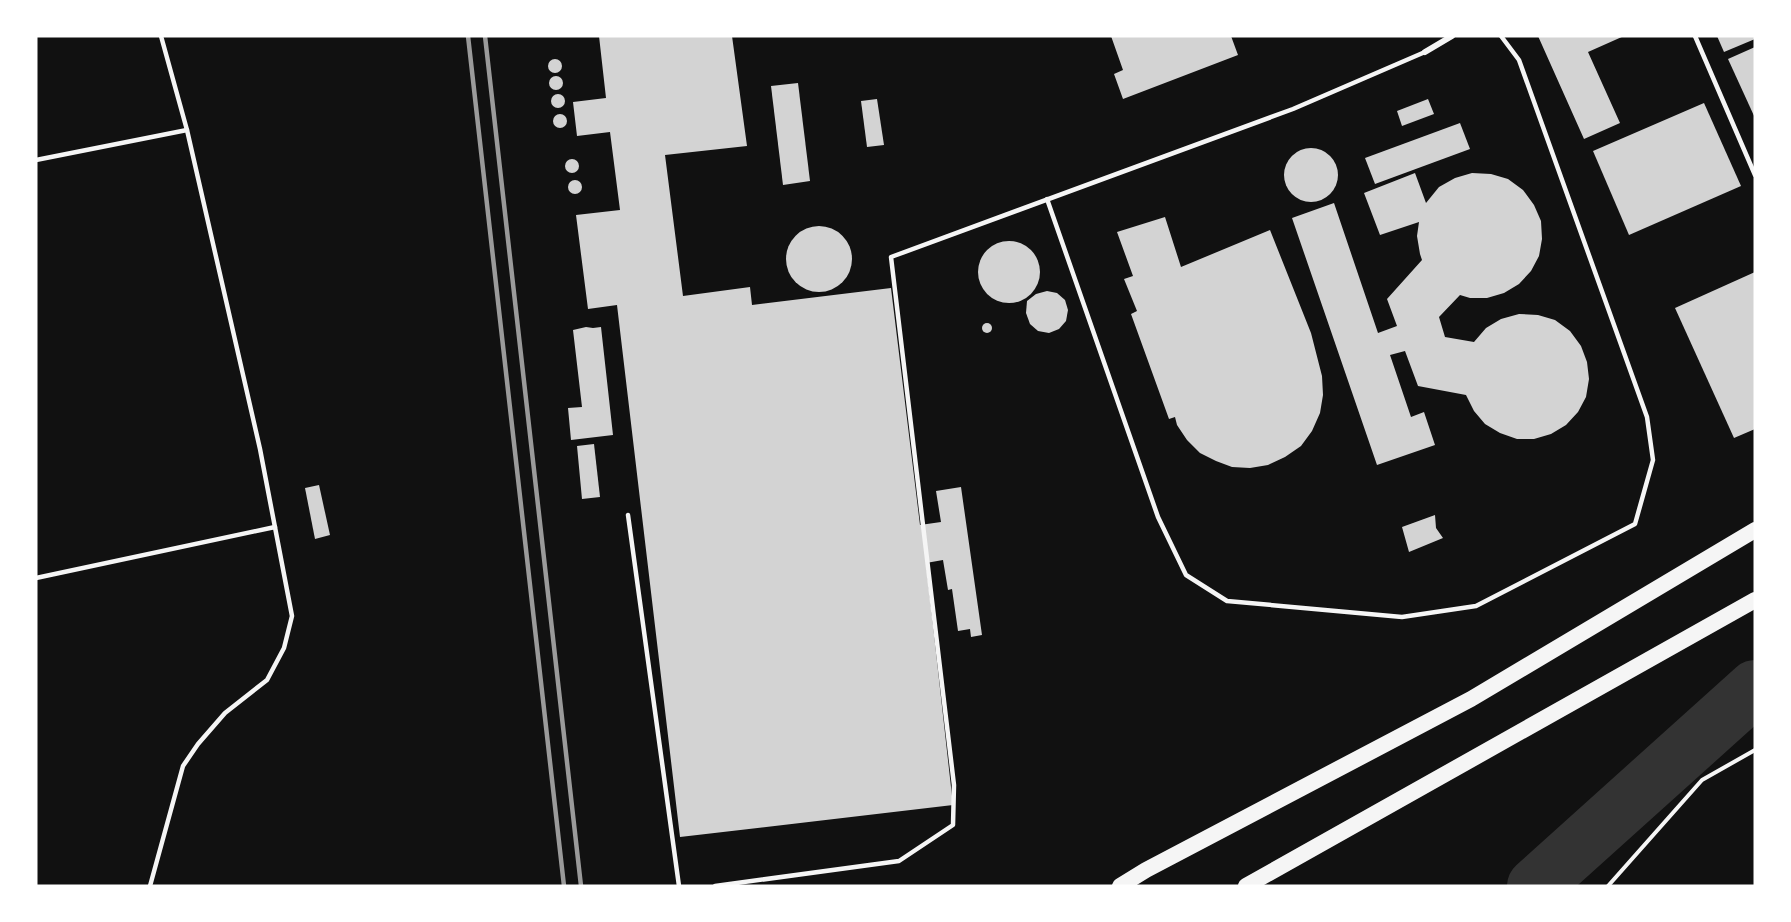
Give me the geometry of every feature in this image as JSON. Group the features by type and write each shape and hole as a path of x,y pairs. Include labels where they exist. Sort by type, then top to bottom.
{"highway":[{"path":"1120,886 1471,699 1755,530"},
{"path":"1246,886 1755,600"}],"street":[{"path":"1425,52 1452,36"}],"lane":[{"path":"150,886 183,766 198,744 225,713 267,680 284,648 292,616 260,449 187,130 161,36"},
{"path":"1047,199 1158,517 1186,575 1227,601 1402,617 1476,606 1635,524 1653,460 1647,417 1518,60 1501,36"},
{"path":"1695,36 1755,175"},
{"path":"715,886 899,861 953,825 954,785 891,257 1293,109 1425,52"},
{"path":"36,160 187,130"},
{"path":"628,515 679,886"},
{"path":"36,578 275,526"}],"path":[{"path":"1608,886 1702,780 1755,750"}],"building":[{"path":"599,36 732,36 747,146 665,155 683,296 750,287 752,305 891,288 920,525 941,522 936,491 961,487 982,635 971,637 970,629 958,631 952,589 948,590 943,560 926,563 953,805 680,837 617,305 588,309 576,215 620,210 610,132 577,136 573,102 606,98"},
{"path":"1111,36 1231,36 1238,55 1123,99 1114,74 1123,70"},
{"path":"1538,36 1624,36 1588,52 1620,123 1584,139"},
{"path":"1717,36 1755,36 1755,39 1724,52"},
{"path":"1755,47 1755,118 1728,59"},
{"path":"552,59 558,59 562,66 558,73 552,73 548,69 548,63"},
{"path":"553,76 559,76 563,83 559,90 553,90 549,86 549,80"},
{"path":"798,83 810,181 783,185 771,86"},
{"path":"555,94 561,94 565,101 561,108 555,108 551,104 551,98"},
{"path":"877,99 884,145 867,147 861,101"},
{"path":"1428,99 1434,114 1402,126 1397,111"},
{"path":"1704,103 1741,186 1629,235 1593,151"},
{"path":"557,114 563,114 567,121 563,128 557,128 553,124 553,118"},
{"path":"1460,123 1470,149 1375,184 1365,158"},
{"path":"1306,148 1316,148 1326,152 1334,160 1338,175 1334,190 1326,198 1316,202 1306,202 1296,198 1288,190 1284,180 1284,170 1288,160 1296,152"},
{"path":"569,159 575,159 579,166 575,173 569,173 565,169 565,163"},
{"path":"1415,173 1426,203 1439,187 1455,178 1472,173 1491,174 1508,179 1523,190 1534,205 1541,221 1542,239 1539,256 1531,271 1519,284 1504,293 1487,298 1470,298 1460,295 1439,317 1445,337 1474,342 1486,328 1501,319 1519,314 1538,315 1555,320 1570,331 1581,346 1587,362 1589,379 1586,397 1578,412 1566,425 1551,434 1534,439 1517,439 1485,424 1474,411 1466,395 1418,386 1405,351 1390,355 1411,417 1424,412 1435,445 1377,465 1292,218 1334,203 1378,333 1397,326 1387,299 1422,260 1417,236 1419,222 1380,235 1364,193"},
{"path":"572,180 578,180 582,187 578,194 572,194 568,190 568,184"},
{"path":"1165,217 1181,267 1270,230 1311,333 1322,376 1323,395 1320,413 1312,431 1301,446 1268,465 1250,468 1232,467 1216,461 1200,453 1187,440 1177,425 1175,417 1169,419 1131,314 1137,311 1124,279 1133,276 1117,232"},
{"path":"819,226 832,228 847,241 852,259 850,272 837,287 819,292 806,290 791,277 786,259 788,246 801,231"},
{"path":"1009,241 1031,250 1040,272 1031,294 1009,303 987,294 978,272 987,250"},
{"path":"1755,272 1755,429 1734,438 1675,308"},
{"path":"1047,291 1057,293 1065,300 1068,310 1066,321 1059,329 1049,333 1038,331 1030,324 1026,313 1027,301 1036,294"},
{"path":"987,323 992,328 987,333 982,328"},
{"path":"601,327 613,435 571,440 568,408 582,407 573,330"},
{"path":"594,444 600,497 582,499 577,446"},
{"path":"319,485 330,535 315,539 305,488"},
{"path":"1435,515 1436,528 1443,538 1409,552 1402,527"}],"waterway":[{"path":"1535,886 1755,688"}],"railway":[{"path":"468,36 564,886"},
{"path":"485,36 581,886"}]}
